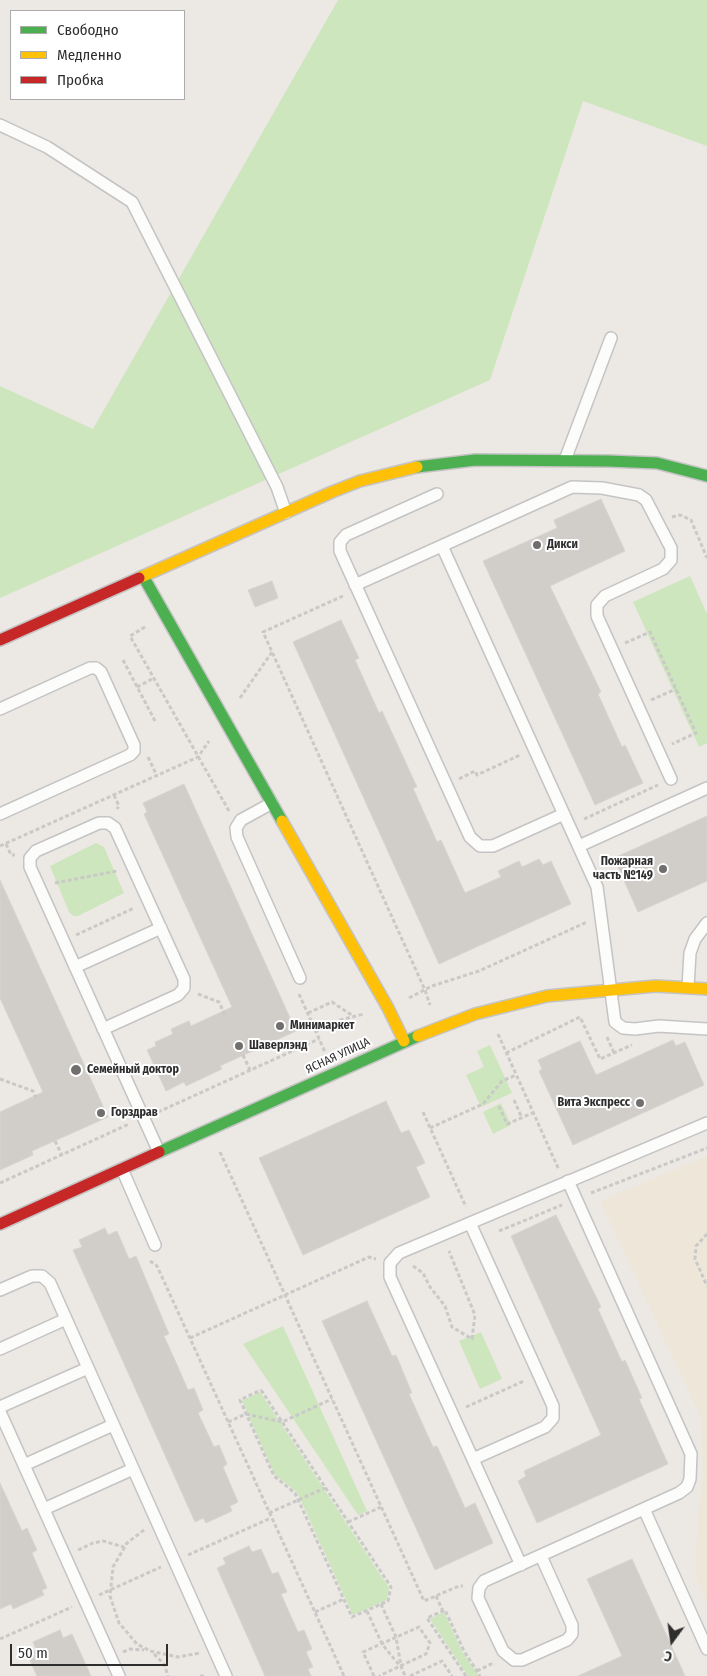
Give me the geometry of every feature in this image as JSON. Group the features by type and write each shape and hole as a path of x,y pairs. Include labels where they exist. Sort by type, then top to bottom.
{"street":[{"path":"0,640 360,481 408,468 475,460 566,460 657,463 707,476"},
{"path":"143,576 388,1008 404,1041"},
{"name":"ЯСНАЯ УЛИЦА","path":"0,1224 404,1041 475,1014 548,996 610,989 656,986 707,989"}],"lane":[{"path":"0,125 47,147 132,202 277,487 286,513"},
{"path":"566,460 611,338"},
{"path":"356,588 442,546 572,487 602,488 639,495 646,500 671,548 671,560 663,569 604,596 597,605 597,616 671,779"},
{"path":"437,494 346,535 340,542 340,551 470,838 480,846 493,846 564,814"},
{"path":"442,546 597,887 615,1022 623,1028 636,1029 659,1026 707,1029"},
{"path":"0,709 90,668 96,668 101,672 134,745 134,751 130,755 0,814"},
{"path":"579,846 707,788"},
{"path":"272,803 241,820 236,828 236,837 300,978"},
{"path":"104,1029 178,996 184,988 184,979 115,828 108,823 100,823 36,851 30,858 30,867 159,1152"},
{"path":"688,987 690,953 695,940 707,923"},
{"path":"75,967 161,928"},
{"path":"521,1565 390,1277 390,1263 399,1253 707,1123"},
{"path":"122,1169 155,1245"},
{"path":"541,1556 572,1625 572,1634 567,1640 522,1660 514,1660 503,1651 478,1598 478,1588 484,1581 679,1493 687,1487 690,1479 692,1454 576,1199 566,1182"},
{"path":"471,1222 553,1406 553,1418 545,1427 473,1459"},
{"path":"0,1290 32,1276 42,1276 50,1283 226,1676"},
{"path":"0,1350 66,1319"},
{"path":"0,1407 88,1368"},
{"path":"0,1412 119,1676"},
{"path":"24,1464 113,1425"},
{"path":"44,1509 133,1469"},
{"path":"644,1509 707,1649"}],"path":[{"path":"658,522 680,515 692,520 707,558"},
{"path":"356,588 263,632 426,990 433,1013"},
{"path":"153,623 130,636 236,828"},
{"path":"612,649 650,632 676,689 696,733 658,750"},
{"path":"239,699 272,652"},
{"path":"123,660 155,721"},
{"path":"137,687 154,678"},
{"path":"638,706 676,689"},
{"path":"0,846 198,757 215,733"},
{"path":"446,785 475,772 477,775 534,748"},
{"path":"570,826 671,779"},
{"path":"40,890 58,882 112,873 132,865"},
{"path":"63,941 149,902"},
{"path":"402,1001 426,990 479,971 601,915"},
{"path":"300,978 298,993 329,1059"},
{"path":"184,988 219,1002 225,1015"},
{"path":"308,1013 332,1002 353,1016 316,1031"},
{"path":"506,1053 580,1017"},
{"path":"498,1034 566,1182"},
{"path":"243,1055 250,1070"},
{"path":"430,1128 483,1104 502,1081 516,1075"},
{"path":"0,1079 32,1091 36,1100"},
{"path":"514,1100 522,1118"},
{"path":"499,1106 507,1124 533,1112"},
{"path":"423,1112 471,1222"},
{"path":"55,1141 62,1155"},
{"path":"576,1199 707,1148"},
{"path":"220,1152 424,1602 459,1586 478,1588"},
{"path":"707,1234 696,1246 694,1259 707,1286"},
{"path":"413,1266 424,1273 430,1287 445,1306 452,1327 472,1339 475,1315 450,1251"},
{"path":"190,1338 369,1257 390,1263"},
{"path":"146,1258 157,1266 344,1676"},
{"path":"452,1413 539,1374"},
{"path":"261,1390 391,1588 388,1601 352,1617 299,1500 295,1493 274,1476 246,1414 240,1400 261,1390"},
{"path":"228,1422 246,1414 282,1422 332,1399"},
{"path":"270,1513 325,1488"},
{"path":"348,1522 381,1507"},
{"path":"0,1639 272,1518"},
{"path":"158,1524 138,1533 124,1547 113,1567 110,1590 113,1610 118,1623 138,1644 150,1651 164,1664 168,1676"},
{"path":"68,1562 73,1553 93,1543 104,1541 124,1547"},
{"path":"436,1596 443,1611 445,1610 464,1651 480,1676"},
{"path":"315,1612 344,1600"},
{"path":"382,1604 396,1638 400,1666"},
{"path":"367,1611 382,1644 400,1666 405,1676"},
{"path":"443,1611 427,1618 466,1676"},
{"path":"374,1676 363,1652 419,1627 430,1643 426,1654 379,1676"},
{"path":"113,1663 121,1653 130,1649 178,1657 192,1656 213,1648"},
{"path":"410,1676 442,1661 452,1676"},
{"path":"477,1671 491,1664 497,1666"}],"shaded area":[{"path":"707,1156 707,1603 695,1575 698,1515 703,1474 701,1418 600,1201"}],"green space":[{"path":"338,0 707,0 707,146 583,101 490,380 0,598 0,386 93,429"},
{"path":"690,576 707,614 707,743 699,747 633,602"},
{"path":"96,843 104,847 124,893 78,916 73,916 69,912 50,866"},
{"path":"490,1045 512,1093 481,1107 466,1075 484,1067 477,1051"},
{"path":"501,1103 511,1125 493,1134 483,1112"},
{"path":"283,1326 367,1511 358,1515 243,1344"},
{"path":"481,1332 502,1379 480,1389 459,1341"},
{"path":"260,1392 389,1588 387,1600 353,1615 297,1492 275,1475 242,1401"},
{"path":"444,1612 462,1651 479,1676 468,1676 430,1619"}],"building":[{"path":"601,499 625,551 550,586 601,692 598,694 622,747 625,745 643,783 595,805 483,561 557,528 554,520"},
{"path":"272,581 278,598 255,607 248,590"},
{"path":"341,620 359,658 355,660 379,713 382,711 417,787 413,788 437,842 441,840 465,893 501,877 498,871 519,861 522,867 539,859 543,865 551,861 571,904 439,964 293,642"},
{"path":"184,784 296,1031 220,1066 222,1069 186,1086 184,1082 166,1091 147,1050 156,1046 155,1042 173,1034 171,1029 189,1021 191,1026 232,1007 144,814 147,812 143,803"},
{"name":"Пожарная чаcть №149","path":"707,816 707,881 638,912 614,858"},
{"path":"0,880 108,1117 32,1151 33,1155 0,1170 0,1112 43,1092 0,998"},
{"path":"673,1040 676,1046 685,1042 704,1085 573,1145 539,1071 542,1069 538,1060 580,1041 596,1075"},
{"path":"386,1101 401,1133 409,1130 425,1163 416,1167 430,1197 303,1255 259,1158"},
{"path":"556,1215 601,1307 598,1309 622,1362 625,1360 642,1398 639,1399 668,1464 537,1523 518,1481 526,1476 524,1471 601,1435 511,1236"},
{"path":"105,1228 108,1235 117,1231 129,1259 136,1256 169,1334 164,1336 188,1390 194,1388 203,1410 198,1413 214,1447 219,1445 227,1464 223,1467 238,1502 230,1506 232,1511 206,1523 203,1518 195,1522 73,1250 82,1247 79,1240"},
{"path":"367,1301 392,1356 396,1355 412,1393 409,1394 433,1447 437,1446 465,1508 475,1503 493,1543 435,1570 322,1321"},
{"path":"0,1483 22,1531 27,1528 37,1550 32,1553 47,1588 42,1590 44,1595 13,1609 11,1604 0,1609"},
{"path":"249,1546 252,1552 261,1549 272,1574 278,1572 287,1592 281,1594 298,1632 304,1630 312,1649 306,1652 313,1667 308,1669 311,1676 265,1676 217,1568 226,1564 223,1558"},
{"path":"632,1559 685,1676 578,1676 622,1656 587,1579"},
{"path":"60,1630 63,1638 72,1634 91,1676 37,1676 27,1654 36,1650 33,1642"}],"traffic: fast":[{"path":"417,467 475,460 608,461 657,463 707,476"},
{"path":"143,576 282,821"},
{"path":"159,1152 418,1036"}],"traffic: slow":[{"path":"139,578 332,492 360,481 417,467"},
{"path":"282,821 388,1008 404,1041"},
{"path":"418,1036 475,1014 547,996 656,986 707,989"}],"traffic: jam":[{"path":"0,640 139,578"},
{"path":"0,1224 159,1152"}],"place":[{"name":"Дикси","path":"537,545"},
{"name":"Пожарная чаcть №149","path":"663,869"},
{"name":"Минимаркет","path":"280,1026"},
{"name":"Шаверлэнд","path":"239,1046"},
{"name":"Семейный доктор","path":"76,1070"},
{"name":"Вита Экспресс","path":"640,1103"},
{"name":"Горздрав","path":"101,1113"}]}
